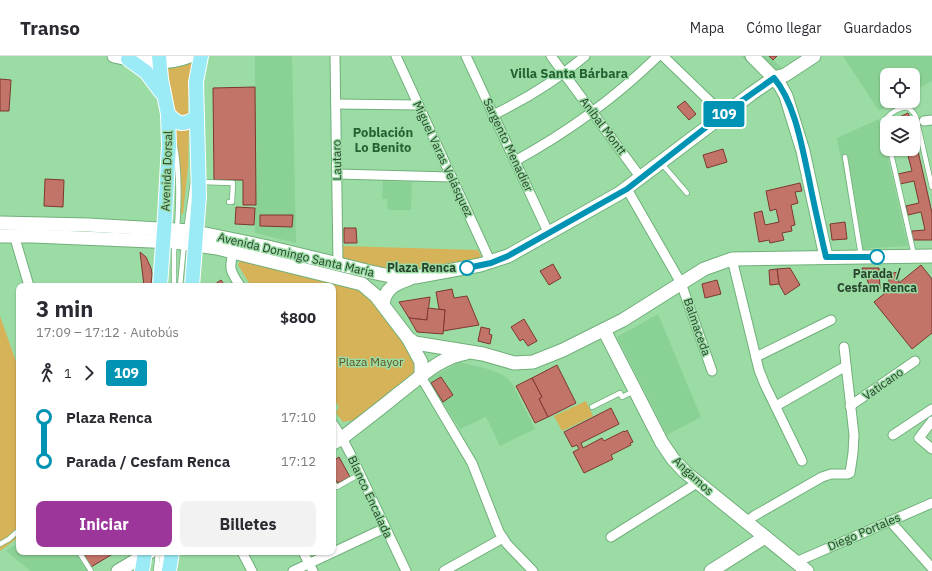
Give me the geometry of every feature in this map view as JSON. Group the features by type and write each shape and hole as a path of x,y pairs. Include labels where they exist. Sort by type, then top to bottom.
{"main road":[{"path":"114,56 142,62 159,59 181,59 190,56"},
{"name":"Avenida Dorsal","path":"161,283 180,237 199,182 196,82 201,56"},
{"path":"752,56 780,85 786,96 799,135 826,257"},
{"name":"Avenida Domingo Santa María","path":"0,223 51,223 268,247 385,276 400,278 415,278 491,263 508,256 549,234 627,189 723,114 774,78 780,68 809,56"},
{"path":"128,59 148,74 165,98"},
{"name":"Avenida Dorsal","path":"159,59 168,114 169,159 180,237 191,283"},
{"path":"168,114 173,120 179,123 186,123 197,118"},
{"name":"Avenida Domingo Santa María","path":"0,236 180,237 357,283 371,291 408,338 421,362 421,377"},
{"path":"408,338 421,344 471,352 514,363 527,363 549,356 604,330 641,309 704,269 732,259 932,256"},
{"path":"383,305 384,297 392,287 415,278"},
{"name":"Angamos","path":"604,330 667,451 678,465 697,483 807,571"},
{"path":"338,441 421,377 450,358 471,352"},
{"path":"711,571 765,537"},
{"path":"118,571 144,555"},
{"path":"142,571 146,555"},
{"path":"169,571 172,555"}],"street":[{"name":"Lautaro","path":"335,56 338,264"},
{"name":"Miguel Varas Velásquez","path":"396,56 491,263"},
{"name":"Sargento Menadier","path":"466,56 549,234"},
{"name":"Aníbal Montt","path":"551,56 642,178"},
{"path":"493,115 530,96 564,73 585,56"},
{"path":"515,161 554,139 593,112 629,83 658,56"},
{"path":"663,56 723,114"},
{"path":"336,104 418,105"},
{"path":"337,174 451,177"},
{"path":"627,189 681,283"},
{"path":"14,235 28,283"},
{"path":"233,252 230,270 238,283"},
{"path":"732,259 756,357 765,385 802,461"},
{"name":"Balmaceda","path":"681,283 712,372"},
{"path":"756,357 831,320"},
{"path":"746,522 822,478 836,473 849,474 852,462 854,435 844,347"},
{"name":"Vaticano","path":"850,406 915,361"},
{"path":"776,406 846,366"},
{"path":"421,377 462,443 472,463 502,538 533,571"},
{"path":"892,435 932,409"},
{"path":"932,421 919,438 932,449"},
{"name":"Blanco Encalada","path":"338,441 360,474 406,571"},
{"path":"612,537 697,483"},
{"name":"Diego Portales","path":"796,562 932,503"},
{"path":"890,521 932,568"},
{"path":"336,554 385,528"},
{"path":"444,571 502,538"},
{"path":"244,555 252,571"},
{"path":"305,555 311,567"},
{"path":"293,571 311,567 334,555"}],"lane":[{"path":"888,116 904,108 910,109 915,116"},
{"path":"920,134 932,187"},
{"path":"180,283 180,237 197,147"},
{"path":"892,156 914,257"},
{"path":"845,157 861,257"},
{"path":"660,163 687,193"},
{"path":"199,182 233,183 232,202 229,202"},
{"path":"174,283 174,252 180,237"},
{"path":"592,407 620,394 622,398 635,391"},
{"path":"336,486 360,474"},
{"path":"0,544 16,533"},
{"path":"81,555 91,571"},
{"path":"156,571 158,555"},
{"path":"160,571 163,555"}],"shaded area":[{"path":"255,56 292,56 296,243 255,233"},
{"path":"741,56 769,56 783,69 762,76"},
{"path":"843,56 932,56 932,81 920,87 920,68 880,68 880,108 884,108 879,111"},
{"path":"879,119 880,156 887,156 908,246 858,249 837,138"},
{"path":"383,181 412,182 411,210 388,210 387,199 382,199"},
{"path":"658,314 701,417 667,435 617,337"},
{"path":"459,362 488,369 507,378 513,385 535,429 500,446 486,417 460,429 428,380"},
{"path":"16,545 16,555 80,555 90,571 31,571 6,551"}],"green space":[{"path":"194,56 189,80 188,113 185,118 174,116 163,64"},
{"path":"189,126 188,167 183,214 181,214 180,170 178,149 173,127"},
{"path":"342,246 478,250 481,256 479,259 409,275 343,259"},
{"name":"Plaza Mayor","path":"240,260 334,283 249,283 238,265"},
{"name":"Plaza Mayor","path":"336,283 367,291 413,357 418,369 416,376 354,420 343,422 336,413 339,407 336,402"},
{"path":"0,316 16,361 16,539 0,551"},
{"path":"586,401 593,416 562,431 554,416"}],"building":[{"path":"769,56 777,56 773,60"},
{"path":"0,79 11,80 9,111 0,111"},
{"path":"255,87 256,205 243,205 243,180 214,180 213,88"},
{"path":"685,101 696,114 689,120 677,107"},
{"path":"908,113 909,116 902,116"},
{"path":"723,149 727,162 707,168 703,155"},
{"path":"908,156 919,156 932,213 932,240 911,240 912,231 925,230 921,212 908,215 906,206 919,203 914,181 900,184 898,174 912,171"},
{"path":"45,179 64,180 63,207 44,206"},
{"path":"800,183 802,191 795,192 798,203 791,205 795,225 791,226 792,231 782,233 784,240 770,243 769,240 759,242 754,213 762,211 765,225 779,222 776,209 770,211 766,191"},
{"path":"236,207 255,208 254,225 235,224"},
{"path":"260,215 293,215 292,227 260,226"},
{"path":"845,222 847,239 832,240 830,224"},
{"path":"344,228 356,228 357,243 344,243"},
{"path":"140,252 146,257 152,274 151,283 144,283"},
{"path":"553,264 561,278 549,285 540,271"},
{"path":"921,265 932,279 932,333 912,349 874,302 890,289 888,274 898,272 899,283"},
{"path":"790,268 800,285 785,295 779,284 777,269"},
{"path":"862,268 879,268 880,289 871,289"},
{"path":"777,269 779,284 770,285 769,270"},
{"path":"717,280 721,294 705,298 702,284"},
{"path":"452,289 454,298 467,296 479,325 443,331 445,310 439,309 436,292"},
{"path":"430,297 427,320 409,318 399,302"},
{"path":"428,308 445,310 443,334 417,332 409,318 427,320"},
{"path":"524,319 537,341 528,346 523,339 520,341 511,327"},
{"path":"481,327 490,329 489,334 492,335 490,344 478,341"},
{"path":"557,365 576,403 548,417 539,399 542,397 532,378"},
{"path":"441,377 453,395 443,402 431,383"},
{"path":"532,378 542,397 539,399 548,417 535,423 516,386"},
{"path":"611,408 619,424 581,443 583,448 602,438 604,441 627,430 633,442 630,443 631,445 611,455 613,459 584,473 573,452 579,449 577,445 572,447 564,432"},
{"path":"339,457 350,477 338,483 336,481 336,459"},
{"path":"84,555 111,555 91,567"}],"bus line":[{"name":"109","path":"467,268 491,263 508,256 627,189 723,114 774,78 786,96 799,135 826,257 877,257"}],"place":[{"name":"Parada / Cesfam Renca","path":"877,257"},
{"name":"Plaza Renca","path":"467,268"}],"district":[{"name":"Villa Santa Bárbara","path":"569,73"},
{"name":"Población Lo Benito","path":"383,140"}]}
